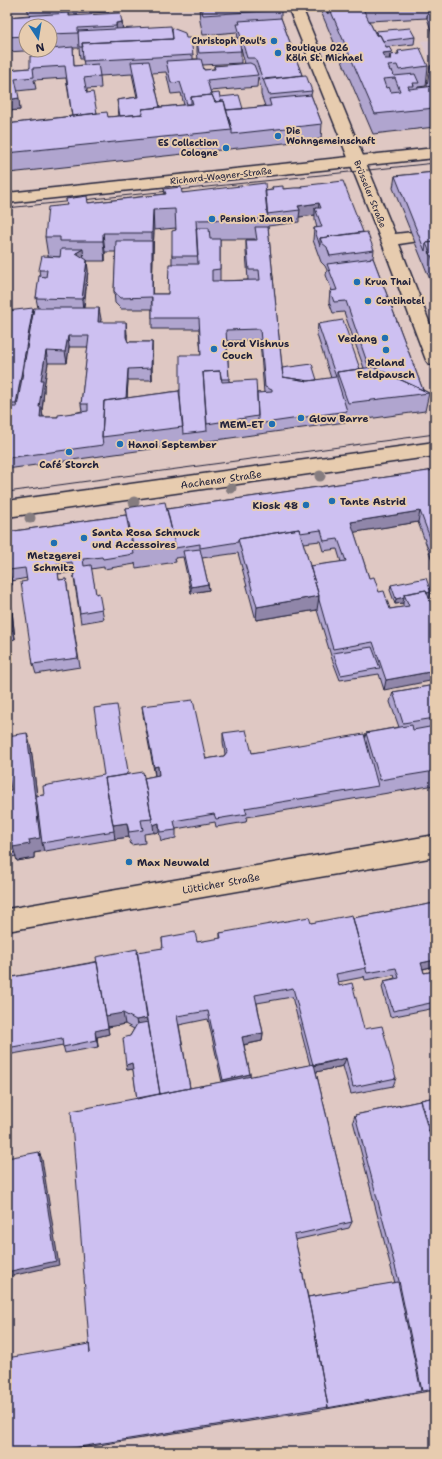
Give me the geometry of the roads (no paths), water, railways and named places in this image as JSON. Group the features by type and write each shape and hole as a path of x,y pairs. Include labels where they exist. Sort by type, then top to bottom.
{"street":[{"name":"Brüsseler Straße","path":"295,7 435,360"},
{"name":"Richard-Wagner-Straße","path":"7,198 435,153"},
{"path":"390,244 415,242"},
{"name":"Aachener Straße","path":"7,509 435,449"},
{"name":"Lütticher Straße","path":"7,920 435,846"}],"tram line":[{"path":"7,208 435,163"},
{"path":"7,492 435,434"}],"place":[{"name":"Christoph Paul's","path":"274,41"},
{"name":"Boutique 026 Köln St. Michael","path":"278,53"},
{"name":"Die Wohngemeinschaft","path":"278,136"},
{"name":"ES Collection Cologne","path":"226,148"},
{"name":"Pension Jansen","path":"212,219"},
{"name":"Krua Thai","path":"357,282"},
{"name":"Contihotel","path":"368,301"},
{"name":"Vedang","path":"385,338"},
{"name":"Lord Vishnus Couch","path":"214,349"},
{"name":"Roland Feldpausch","path":"386,350"},
{"name":"Glow Barre","path":"301,418"},
{"name":"MEM-ET","path":"272,424"},
{"name":"Hanoi September","path":"120,444"},
{"name":"Café Storch","path":"69,452"},
{"name":"Tante Astrid","path":"332,501"},
{"name":"Kiosk 48","path":"306,505"},
{"name":"Santa Rosa Schmuck und Accessoires","path":"84,538"},
{"name":"Metzgerei Schmitz","path":"54,543"},
{"name":"Max Neuwald","path":"129,862"}]}
